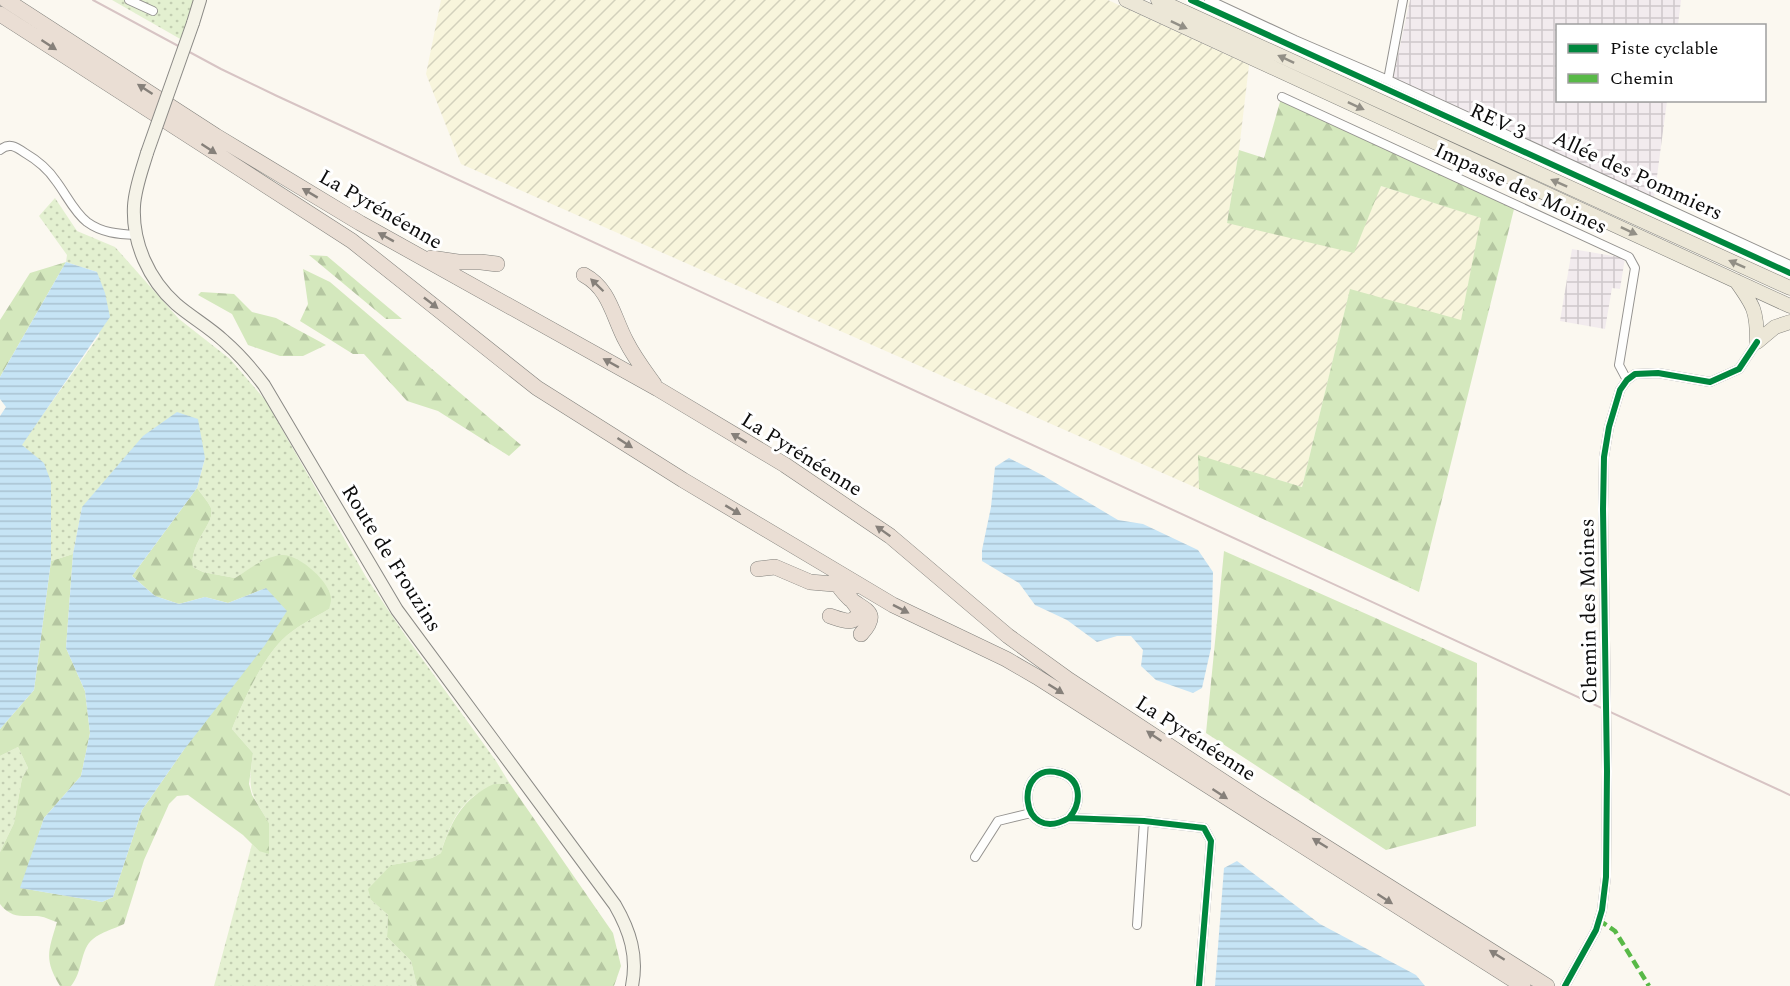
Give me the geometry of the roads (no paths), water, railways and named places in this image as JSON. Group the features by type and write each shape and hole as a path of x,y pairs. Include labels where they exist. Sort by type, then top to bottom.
{"highway":[{"name":"La Pyrénéenne","path":"6,0 216,136 419,256 658,389 784,465 890,536 1008,636 1069,680 1256,803 1547,986"},
{"name":"La Pyrénéenne","path":"0,14 352,241 537,388 683,480 893,605 1006,659 1037,677 1522,986"},
{"path":"419,256 458,262 496,264"},
{"path":"584,275 599,285 605,293 635,358 658,389"},
{"path":"814,558 859,610 854,620 844,622 830,616"},
{"path":"759,569 775,567 864,607 869,614 869,622 861,634"},
{"path":"810,582 862,586"}],"main road":[{"name":"Route de Frouzins","path":"200,0 147,153 135,199 136,235 146,263 162,290 231,348 264,385 397,610 615,905 630,938 634,954 635,971 632,986"},
{"path":"1126,0 1790,306"},
{"path":"1158,0 1790,288"},
{"path":"1735,280 1752,303 1757,318 1757,342"},
{"path":"1757,342 1775,327 1790,322"}],"street":[{"path":"129,0 153,11"},
{"name":"Allée des Pommiers","path":"1209,0 1790,265"},
{"path":"1388,80 1403,0"},
{"name":"Impasse des Moines","path":"1282,97 1629,257 1635,268 1619,365 1627,380"},
{"path":"0,150 8,145 15,146 34,159 55,178 82,218 88,223 110,233 136,235"},
{"path":"1627,380 1635,374 1658,372 1710,382 1739,369 1757,342"},
{"name":"Chemin des Moines","path":"1565,986 1596,930 1604,895 1607,771 1604,457 1620,390 1627,380"},
{"path":"1056,772 1065,775 1076,786 1079,796 1078,805 1069,818 1052,824 1039,820 1031,813 1026,799 1030,785 1040,775 1056,772"},
{"path":"975,857 998,821 1031,813"},
{"path":"1069,818 1144,821 1204,828 1211,841 1199,986"},
{"path":"1137,926 1144,821"}],"water":[{"path":"66,262 97,272 105,293 110,317 22,445 44,463 51,482 51,561 34,690 0,729 0,416 6,407 0,399 0,377"},
{"path":"177,412 198,419 205,458 197,488 132,576 155,596 179,604 205,597 228,603 266,588 287,611 265,645 183,751 142,810 113,897 102,902 20,888 44,818 81,776 90,733 85,691 66,648 73,554 82,507 143,436"},
{"path":"1009,458 1118,520 1143,524 1198,550 1213,572 1211,648 1202,688 1193,693 1156,680 1141,666 1143,650 1131,636 1117,636 1097,642 1067,620 1035,605 1019,583 982,561 995,467"},
{"path":"1237,861 1320,924 1416,975 1425,986 1215,986 1224,868"}],"railway":[{"path":"93,0 221,69 277,96 1790,795"}]}
